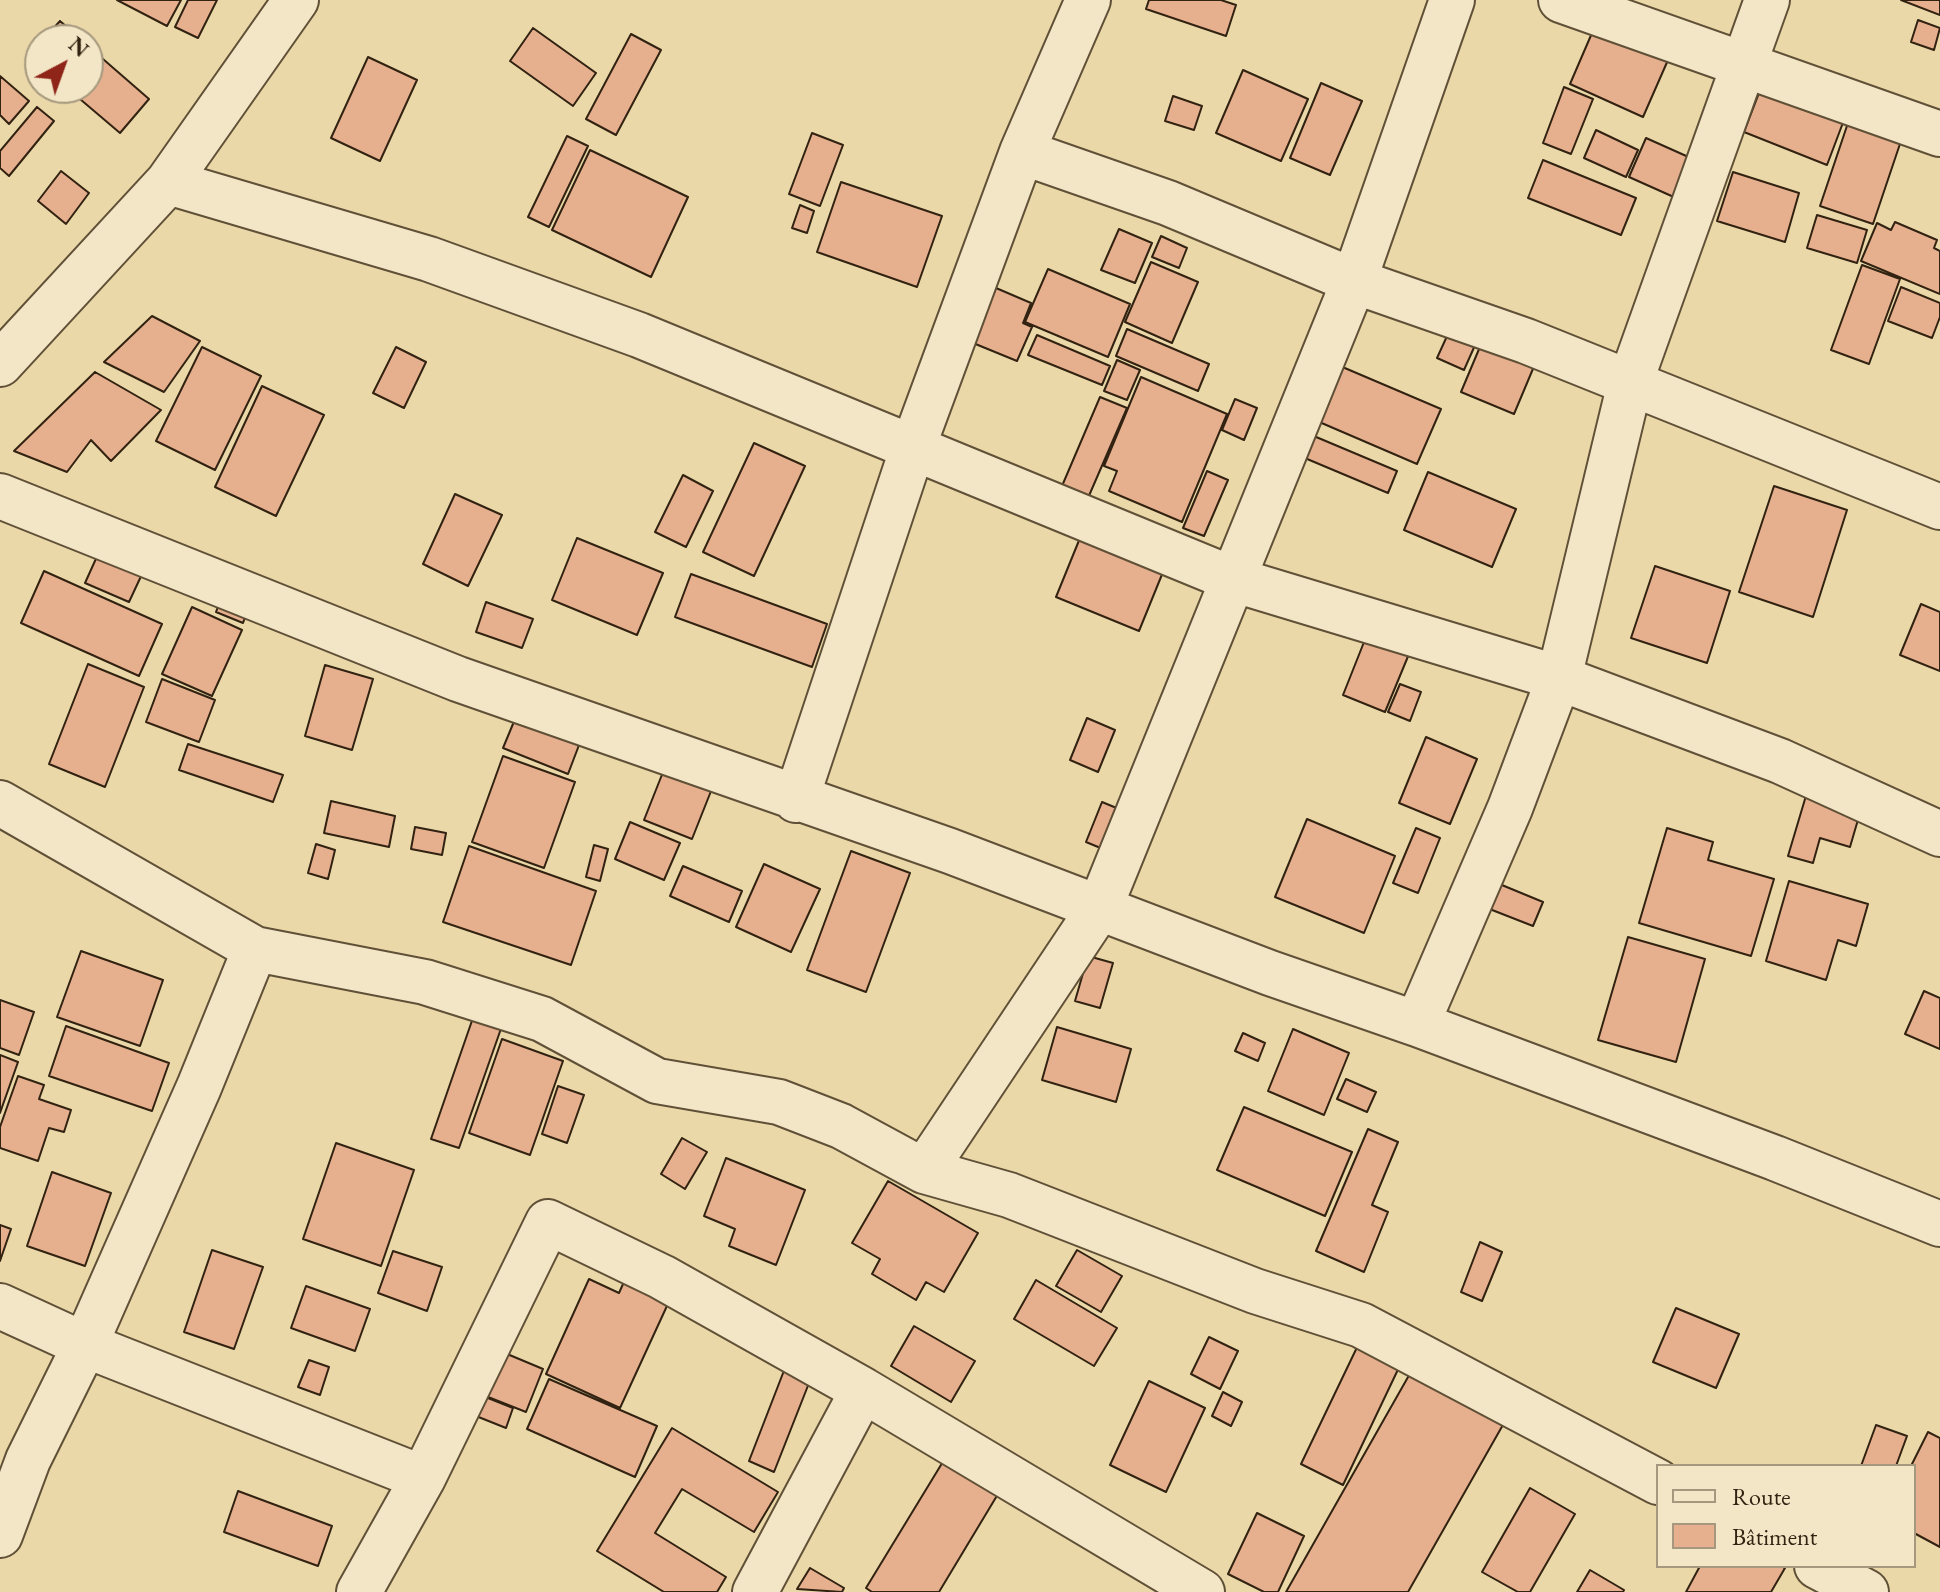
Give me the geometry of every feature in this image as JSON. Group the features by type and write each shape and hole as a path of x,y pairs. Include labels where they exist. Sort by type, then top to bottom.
{"street":[{"path":"0,364 168,182 296,0"},
{"path":"796,800 913,447 1022,152 1088,0"},
{"path":"924,1171 1100,907 1354,281 1452,0"},
{"path":"1561,0 1940,134"},
{"path":"1417,1024 1510,808 1559,678 1630,383 1767,0"},
{"path":"1022,152 1168,203 1354,281 1526,341 1940,507"},
{"path":"168,182 444,264 639,335 1235,580 1559,678 1780,761 1940,834"},
{"path":"0,496 458,679 796,800 950,851 1270,973 1417,1024 1940,1224"},
{"path":"0,803 255,949 425,982 542,1019 657,1081 779,1102 841,1126 924,1171 1009,1195 1255,1291 1361,1325 1656,1481"},
{"path":"0,1535 28,1460 85,1345 199,1087 255,949"},
{"path":"359,1592 423,1478 548,1222 662,1277 863,1390 1202,1592"},
{"path":"0,1306 85,1345 423,1478"},
{"path":"755,1592 863,1390"},
{"path":"1821,1568 1866,1592"}],"building":[{"path":"117,0 181,0 167,26"},
{"path":"188,0 217,0 198,38 175,27"},
{"path":"1149,0 1221,0 1236,5 1226,36 1146,9"},
{"path":"1901,0 1940,0 1940,15"},
{"path":"1918,20 1940,28 1934,50 1911,42"},
{"path":"1595,26 1668,60 1643,117 1570,84"},
{"path":"533,28 596,73 573,106 510,61"},
{"path":"631,34 661,50 616,135 586,119"},
{"path":"368,57 417,80 380,161 331,138"},
{"path":"104,60 149,99 120,133 86,104 104,104"},
{"path":"1243,70 1308,99 1281,161 1216,133"},
{"path":"0,76 24,97 26,104 9,124 0,115"},
{"path":"1764,80 1847,112 1827,165 1744,132"},
{"path":"1321,83 1362,101 1330,175 1290,158"},
{"path":"1564,87 1593,99 1571,154 1543,143"},
{"path":"1173,96 1202,106 1194,130 1165,121"},
{"path":"37,107 54,121 9,176 0,168 0,151"},
{"path":"1852,111 1905,129 1873,224 1820,206"},
{"path":"1596,130 1638,150 1626,177 1584,158"},
{"path":"812,133 843,145 820,206 789,194"},
{"path":"567,136 588,146 549,227 528,217"},
{"path":"1646,138 1693,159 1676,198 1629,177"},
{"path":"590,150 688,197 651,277 552,230"},
{"path":"1543,160 1636,198 1621,235 1528,198"},
{"path":"61,171 89,193 66,224 38,201"},
{"path":"1733,172 1799,193 1785,242 1717,221"},
{"path":"841,182 942,216 917,287 817,252"},
{"path":"800,205 814,211 807,233 792,228"},
{"path":"1817,215 1867,230 1857,263 1807,248"},
{"path":"1895,222 1937,240 1934,248 1940,251 1940,294 1861,261 1877,223 1891,230"},
{"path":"1119,229 1152,243 1135,283 1101,270"},
{"path":"1161,236 1187,248 1179,268 1152,257"},
{"path":"1151,262 1198,282 1172,343 1125,322"},
{"path":"1862,265 1900,279 1869,364 1831,350"},
{"path":"1048,269 1130,304 1108,357 1025,322"},
{"path":"1901,287 1940,303 1940,317 1932,338 1888,321"},
{"path":"996,288 1031,303 1023,323 1032,327 1017,361 973,343"},
{"path":"152,316 200,341 164,392 104,362"},
{"path":"1453,323 1480,334 1464,370 1437,358"},
{"path":"1127,329 1209,364 1198,391 1116,356"},
{"path":"1037,335 1110,366 1102,385 1028,355"},
{"path":"1482,342 1535,364 1514,414 1461,392"},
{"path":"202,347 261,376 215,470 156,441"},
{"path":"396,347 426,362 404,408 373,393"},
{"path":"1117,360 1140,370 1127,400 1104,391"},
{"path":"1326,360 1441,409 1417,464 1303,415"},
{"path":"95,372 161,410 111,461 91,440 67,472 14,451"},
{"path":"1141,377 1227,414 1182,522 1109,491 1117,471 1104,466"},
{"path":"262,386 324,415 276,516 215,487"},
{"path":"1100,397 1127,408 1088,498 1062,486"},
{"path":"1235,399 1257,408 1244,440 1222,430"},
{"path":"1309,434 1397,471 1388,493 1300,456"},
{"path":"754,443 805,466 754,576 703,552"},
{"path":"1207,471 1228,480 1204,536 1183,528"},
{"path":"1428,472 1516,509 1492,567 1404,530"},
{"path":"683,475 713,491 686,547 655,532"},
{"path":"1774,486 1847,510 1813,617 1739,592"},
{"path":"455,494 502,515 468,586 423,564"},
{"path":"577,538 663,573 637,635 552,600"},
{"path":"1080,538 1163,572 1139,631 1056,597"},
{"path":"99,552 143,572 129,602 85,583"},
{"path":"1655,566 1730,591 1707,663 1631,638"},
{"path":"44,571 162,624 139,676 21,623"},
{"path":"691,574 827,624 812,667 675,617"},
{"path":"222,596 249,607 243,623 216,612"},
{"path":"486,602 533,619 522,648 476,632"},
{"path":"1921,604 1940,612 1940,671 1900,655"},
{"path":"192,607 242,630 212,696 162,674"},
{"path":"1366,637 1409,654 1385,712 1343,695"},
{"path":"88,664 144,687 105,787 49,764"},
{"path":"325,665 373,679 352,750 305,736"},
{"path":"162,679 215,700 199,742 146,722"},
{"path":"1400,684 1421,692 1410,721 1388,712"},
{"path":"520,707 584,732 568,774 503,748"},
{"path":"1087,718 1115,730 1098,772 1070,760"},
{"path":"1426,737 1477,759 1450,824 1399,803"},
{"path":"188,744 283,775 273,802 179,770"},
{"path":"503,756 575,782 544,868 472,842"},
{"path":"667,762 715,781 692,839 644,820"},
{"path":"1808,789 1862,806 1850,847 1820,838 1813,863 1788,856"},
{"path":"331,801 395,816 389,847 324,833"},
{"path":"1102,802 1119,809 1103,849 1086,842"},
{"path":"1307,819 1395,856 1364,933 1275,897"},
{"path":"630,822 680,843 664,880 615,859"},
{"path":"415,827 446,833 442,855 411,849"},
{"path":"1416,828 1440,838 1418,893 1393,883"},
{"path":"1667,828 1713,842 1708,860 1774,879 1751,956 1639,923"},
{"path":"316,844 335,850 328,879 308,873"},
{"path":"594,845 608,849 600,881 586,877"},
{"path":"469,846 596,891 571,965 443,922"},
{"path":"851,851 910,873 866,992 807,970"},
{"path":"764,864 820,889 791,952 736,927"},
{"path":"683,866 742,891 729,922 670,896"},
{"path":"1789,881 1868,904 1856,946 1838,940 1826,980 1766,961"},
{"path":"1497,883 1543,902 1533,926 1487,908"},
{"path":"1628,937 1705,959 1676,1062 1598,1040"},
{"path":"81,951 163,980 140,1046 57,1017"},
{"path":"1088,956 1113,963 1100,1008 1075,1001"},
{"path":"1924,991 1940,998 1940,1049 1905,1034"},
{"path":"0,1000 34,1012 19,1055 0,1048"},
{"path":"475,1012 503,1023 459,1148 431,1139"},
{"path":"66,1026 169,1063 152,1111 49,1076"},
{"path":"1057,1027 1131,1049 1116,1102 1042,1080"},
{"path":"1293,1029 1349,1053 1324,1115 1268,1091"},
{"path":"1243,1033 1265,1043 1258,1061 1235,1051"},
{"path":"502,1039 563,1061 530,1155 469,1133"},
{"path":"0,1055 18,1062 0,1113"},
{"path":"18,1076 44,1085 39,1099 71,1110 64,1132 49,1128 38,1161 0,1148 0,1127"},
{"path":"1346,1079 1376,1092 1367,1112 1337,1099"},
{"path":"558,1086 584,1095 567,1143 542,1134"},
{"path":"1244,1107 1352,1152 1325,1216 1217,1170"},
{"path":"1368,1129 1398,1142 1372,1205 1388,1212 1364,1272 1316,1251"},
{"path":"682,1138 707,1152 685,1189 661,1174"},
{"path":"336,1143 414,1170 381,1266 303,1239"},
{"path":"726,1158 805,1190 776,1265 729,1246 735,1229 704,1216"},
{"path":"52,1172 111,1193 85,1266 27,1246"},
{"path":"888,1181 978,1233 944,1292 926,1282 916,1300 872,1274 880,1259 852,1243"},
{"path":"0,1225 11,1229 0,1261"},
{"path":"1480,1242 1502,1252 1482,1301 1461,1292"},
{"path":"212,1250 263,1267 234,1349 184,1332"},
{"path":"1077,1250 1122,1276 1101,1312 1056,1286"},
{"path":"393,1251 442,1267 427,1311 378,1293"},
{"path":"627,1275 672,1295 620,1408 546,1374 589,1279 619,1293"},
{"path":"1036,1280 1117,1328 1094,1366 1014,1319"},
{"path":"306,1286 370,1309 355,1351 291,1328"},
{"path":"1676,1308 1739,1334 1716,1388 1653,1362"},
{"path":"914,1326 975,1361 951,1402 891,1366"},
{"path":"1209,1337 1238,1351 1220,1389 1191,1374"},
{"path":"1361,1339 1403,1359 1343,1485 1301,1464"},
{"path":"500,1351 543,1369 526,1412 483,1395"},
{"path":"309,1360 329,1367 320,1395 298,1387"},
{"path":"1416,1363 1508,1416 1408,1592 1286,1592"},
{"path":"785,1368 811,1378 774,1472 749,1461"},
{"path":"549,1379 657,1426 635,1477 527,1429"},
{"path":"1149,1381 1205,1408 1166,1492 1110,1465"},
{"path":"1223,1392 1242,1402 1231,1426 1212,1416"},
{"path":"483,1396 513,1408 506,1428 476,1416"},
{"path":"1876,1425 1907,1436 1897,1464 1862,1464"},
{"path":"672,1428 778,1492 754,1532 682,1489 655,1533 726,1577 717,1592 664,1592 597,1551"},
{"path":"1928,1432 1940,1438 1940,1547 1916,1534 1916,1464 1912,1464"},
{"path":"944,1460 998,1494 939,1592 872,1592 866,1588"},
{"path":"1530,1488 1575,1514 1530,1592 1518,1592 1482,1572"},
{"path":"238,1491 332,1526 318,1566 224,1532"},
{"path":"1257,1513 1304,1536 1278,1592 1264,1592 1228,1574"},
{"path":"810,1568 844,1588 842,1592 797,1589"},
{"path":"1699,1568 1785,1568 1771,1592 1686,1592"},
{"path":"1590,1570 1624,1590 1623,1592 1577,1592"}]}
